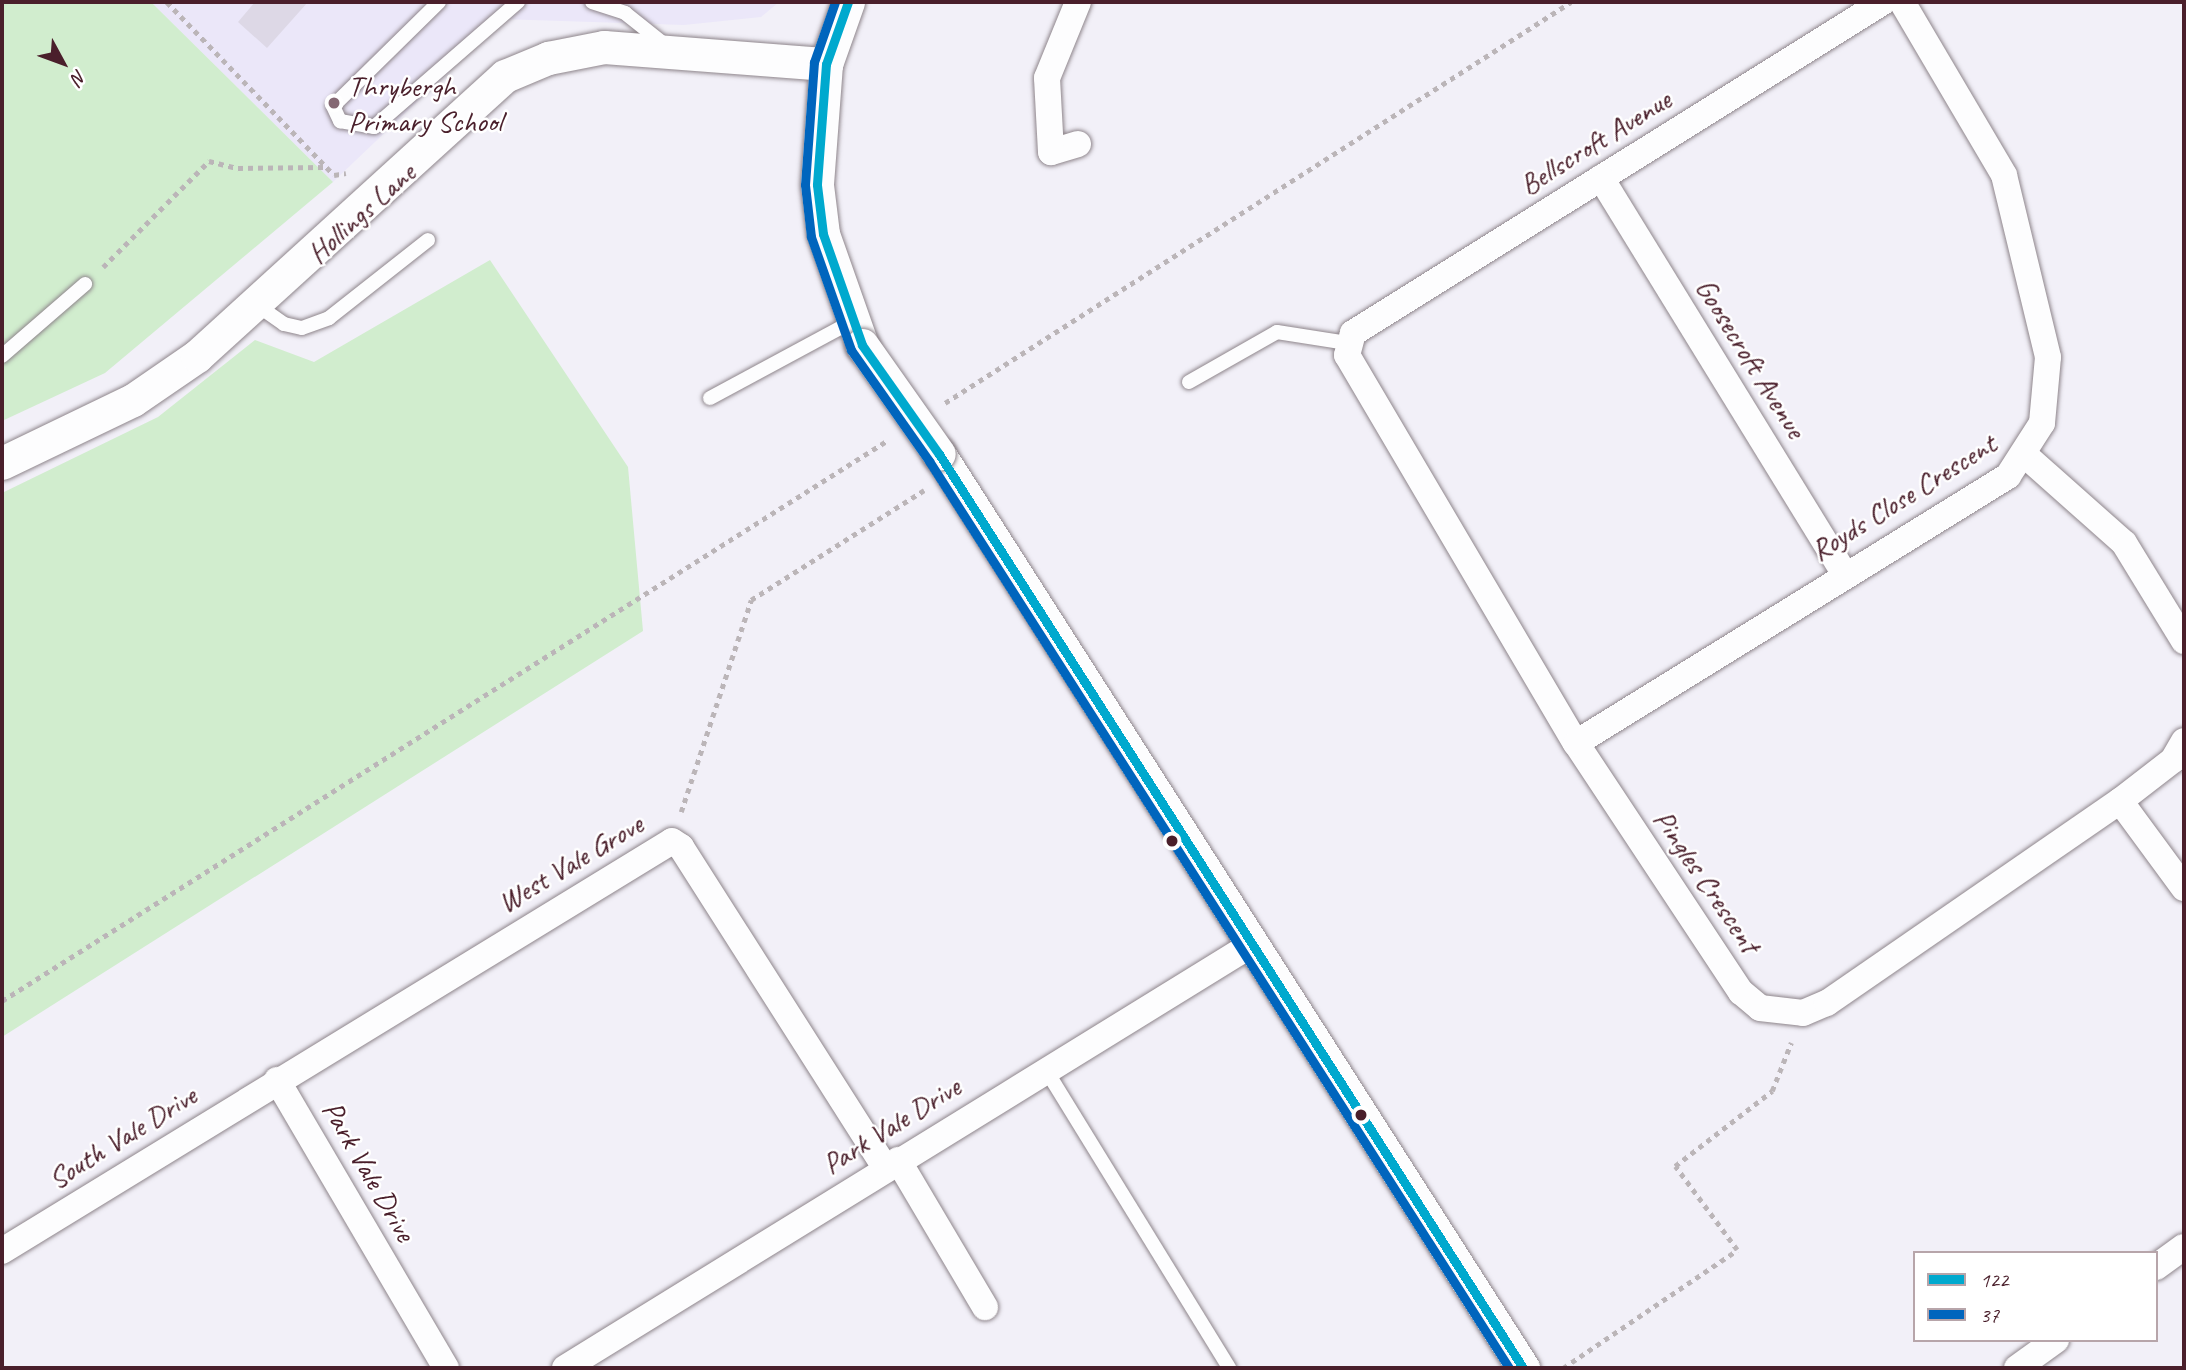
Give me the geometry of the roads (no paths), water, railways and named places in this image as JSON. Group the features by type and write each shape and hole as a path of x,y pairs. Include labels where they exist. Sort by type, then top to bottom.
{"street":[{"path":"848,2 826,64 817,185 823,234 858,333 945,463 1254,943 1524,1368"},
{"path":"1077,144 1051,152 1047,78 1078,2"},
{"name":"Bellscroft Avenue","path":"1347,343 1353,333 1883,2"},
{"name":"Royds Close Crescent","path":"1576,743 1844,573 2008,476 2026,456 2049,390 2025,248 2004,175 1902,2"},
{"name":"Hollings Lane","path":"2,463 133,400 257,305 505,76 548,58 604,47 668,47 826,64"},
{"name":"Goosecroft Avenue","path":"1601,178 1844,573"},
{"name":"Pingles Crescent","path":"1347,343 1347,355 1457,548 1576,743 1741,992 1760,1009 1803,1013 1827,1003 2120,801"},
{"path":"2026,456 2124,543 2176,604 2184,641"},
{"path":"2184,741 2173,760 2120,801 2184,888"},
{"name":"West Vale Grove","path":"277,1080 672,841 985,1307"},
{"name":"Park Vale Drive","path":"565,1368 891,1164 1254,943"},
{"name":"Park Vale Drive","path":"277,1080 446,1368"},
{"name":"South Vale Drive","path":"2,1251 277,1080"},
{"path":"2158,1266 2184,1247"},
{"path":"2017,1368 2053,1342"}],"lane":[{"path":"439,2 332,106 340,121 374,127 518,2"},
{"path":"592,2 625,12 668,47"},
{"path":"257,305 284,324 302,328 329,318 428,240"},
{"path":"2,356 85,284"},
{"path":"1189,382 1277,332 1347,343"},
{"path":"710,398 858,333"},
{"path":"1046,1070 1229,1368"}],"place":[{"name":"Thrybergh Primary School","path":"334,103"}]}
